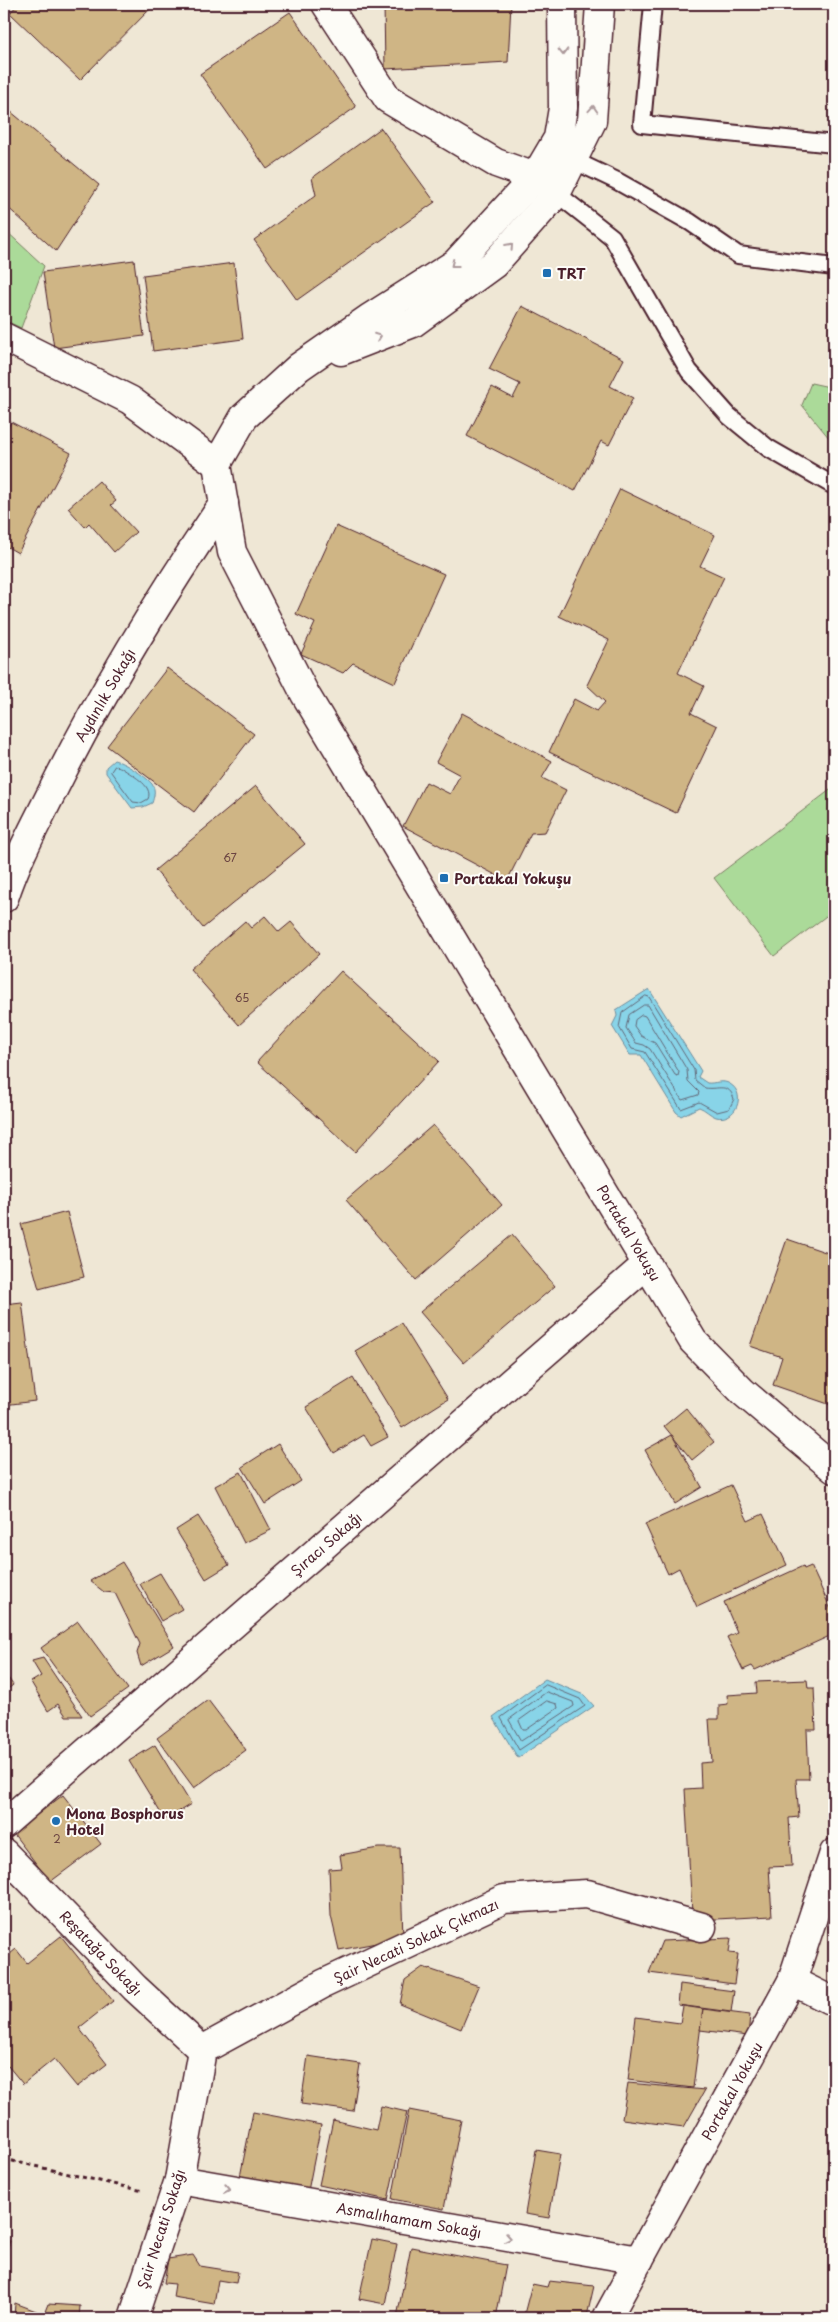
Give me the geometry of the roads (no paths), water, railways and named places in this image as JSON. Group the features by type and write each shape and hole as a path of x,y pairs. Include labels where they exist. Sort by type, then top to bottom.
{"street":[{"path":"326,4 388,99 496,162 535,177"},
{"path":"4,337 130,400 217,464 244,417 300,367 456,263 535,177 558,138 563,108 562,4"},
{"path":"300,367 413,324 494,264 556,194 592,121 600,4"},
{"name":"Portakal Yokuşu","path":"217,464 232,552 305,694 693,1341 743,1392 834,1469"},
{"name":"Aydınlık Sokağı","path":"4,898 13,871 70,755 182,566 224,503"},
{"name":"Şıracı Sokağı","path":"4,1824 647,1264"},
{"name":"Reşatağa Sokağı","path":"4,1853 135,1988 202,2050"},
{"name":"Portakal Yokuşu","path":"607,2318 792,1982 834,1853"},
{"name":"Şair Necati Sokak Çıkmazı","path":"202,2050 323,1984 504,1899 587,1894 702,1927"},
{"path":"792,1982 834,2002"},
{"name":"Şair Necati Sokağı","path":"132,2318 176,2189 202,2050"},
{"name":"Asmalıhamam Sokağı","path":"176,2189 639,2260"}],"lane":[{"path":"653,4 642,124 834,144"},
{"path":"573,160 617,181 690,222 738,255 834,266"},
{"path":"535,177 612,238 689,371 729,416 768,448 834,486"}],"water":[{"path":"114,760 123,763 145,777 152,784 154,796 152,803 143,807 132,808 106,773 106,767"},
{"path":"649,989 701,1071 698,1077 707,1083 727,1083 735,1088 738,1094 737,1106 729,1115 716,1117 699,1107 681,1116 676,1112 641,1055 630,1055 612,1026 617,1016 616,1010"},
{"path":"545,1679 584,1695 594,1706 518,1758 493,1717"}],"place":[{"name":"TRT","path":"547,273"},
{"name":"Portakal Yokuşu","path":"444,878"},
{"name":"Mona Bosphorus Hotel","path":"56,1821"}]}
